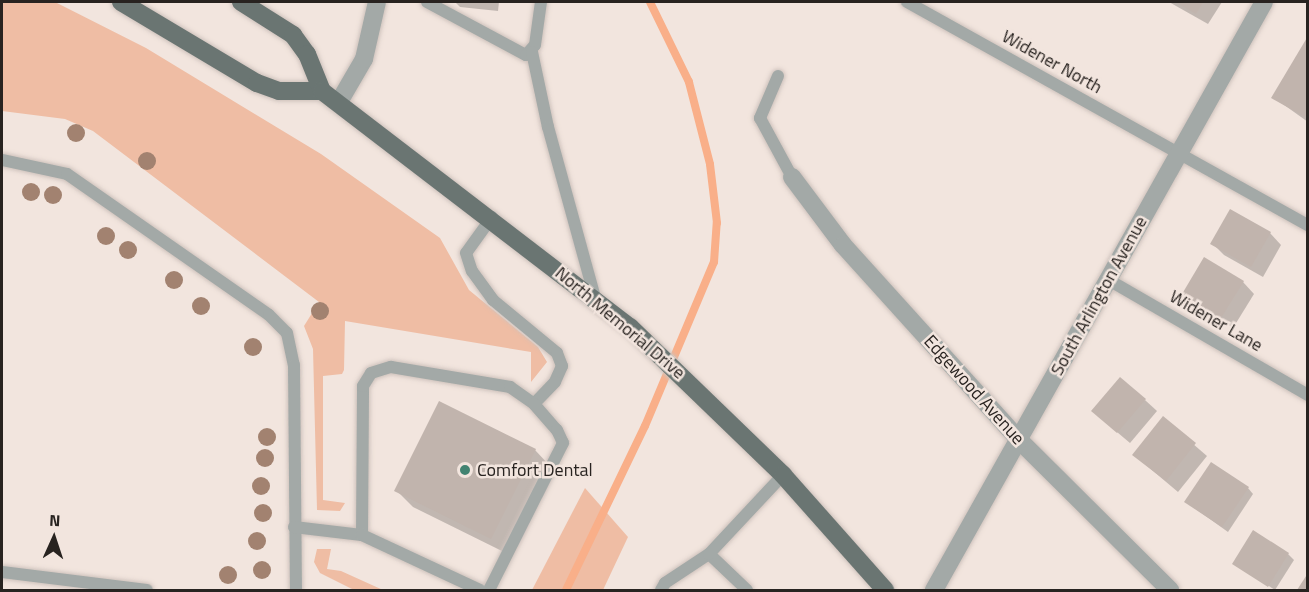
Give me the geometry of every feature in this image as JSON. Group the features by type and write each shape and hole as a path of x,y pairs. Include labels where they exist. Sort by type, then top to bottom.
{"main road":[{"path":"121,2 257,83 279,91 322,91 307,54 293,35 241,2"},
{"name":"North Memorial Drive","path":"322,91 492,218 630,327 733,424 783,475 885,591"}],"street":[{"path":"339,102 364,59 377,2"},
{"name":"South Arlington Avenue","path":"934,591 1264,2"},
{"name":"Edgewood Avenue","path":"792,177 843,245 1020,440 1170,591"}],"lane":[{"path":"427,2 519,55 532,52"},
{"path":"541,2 532,52 548,127 596,301"},
{"name":"Widener North","path":"907,2 1179,153"},
{"path":"778,76 760,118 792,177"},
{"path":"1179,153 1308,225"},
{"path":"2,160 67,174 269,315 287,333 294,365 296,591"},
{"path":"492,218 466,253 472,271 493,300 556,353 562,366 555,382 534,404"},
{"name":"Widener Lane","path":"1107,279 1308,395"},
{"path":"362,536 363,386 371,373 391,367 499,385 519,392 534,404 557,430 563,443 489,591"},
{"path":"661,591 665,583 709,554 783,475"},
{"path":"294,527 362,536 480,591"},
{"path":"709,554 747,591"},
{"path":"2,572 147,591"}],"shaded area":[{"path":"2,2 55,2 146,48 321,154 440,238 469,290 538,347 547,362 531,382 531,352 345,321 344,370 342,374 323,376 323,500 345,503 340,511 317,510 313,349 304,326 319,302 93,131 65,119 2,111"},
{"path":"585,488 628,537 603,590 532,590"},
{"path":"317,549 331,549 327,569 341,571 383,590 354,590 320,573 314,562"}],"building":[{"path":"1175,2 1203,2 1196,14"},
{"path":"1308,36 1308,113 1305,117 1271,98"},
{"path":"1230,209 1271,232 1251,267 1210,244"},
{"path":"1204,257 1244,281 1221,318 1182,294"},
{"path":"1120,377 1146,399 1117,433 1091,411"},
{"name":"Comfort Dental","path":"439,401 536,449 491,539 394,491"},
{"path":"1163,416 1196,443 1166,481 1132,455"},
{"path":"1211,462 1249,487 1222,527 1184,502"},
{"path":"1253,530 1289,553 1268,587 1232,564"},
{"path":"1308,573 1308,590 1297,590"}],"waterway":[{"path":"566,590 645,426 714,262 717,223 710,164 689,82 650,2"}],"place":[{"name":"Comfort Dental","path":"465,470"}]}
